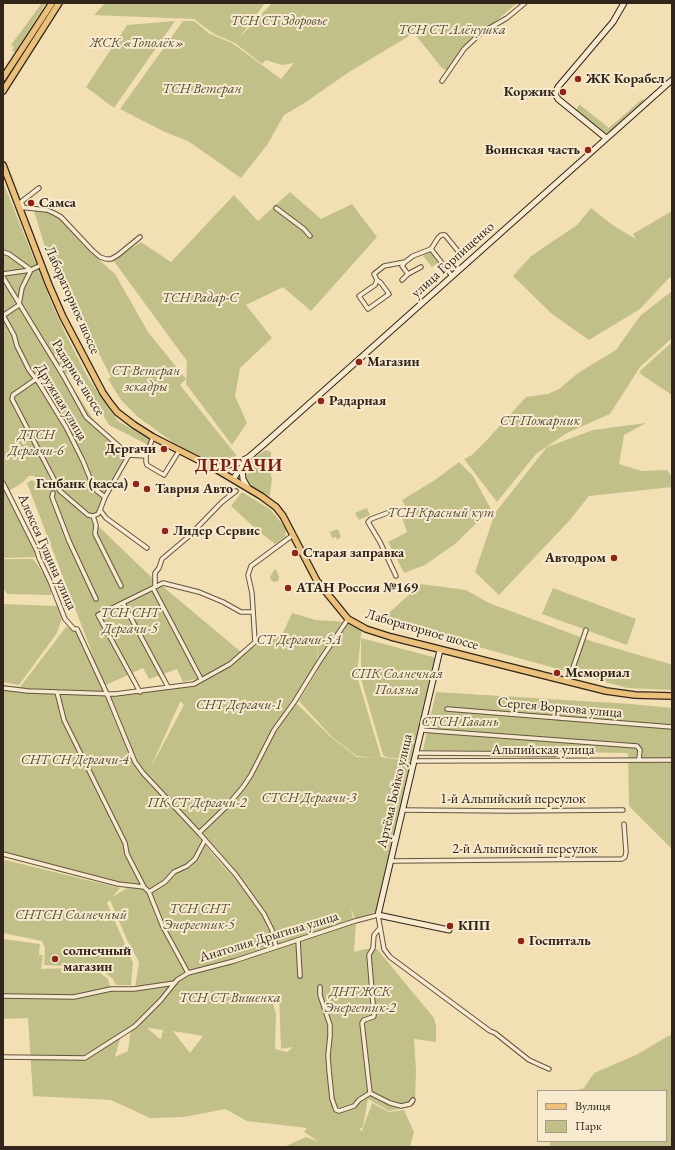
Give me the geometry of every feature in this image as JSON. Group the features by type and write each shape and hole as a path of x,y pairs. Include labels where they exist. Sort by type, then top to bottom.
{"main road":[{"path":"3,78 52,3"},
{"path":"3,91 59,3"},
{"path":"606,138 558,99 556,94 558,87 613,22 624,3"},
{"name":"улица Горпищенко","path":"232,477 240,465 672,80"},
{"name":"Лабораторное шоссе","path":"3,165 21,207 41,265 63,317 103,393 117,412 153,438 232,477 276,507 283,516 317,581 348,619 366,629 391,637 568,682 606,691 672,696"},
{"path":"231,467 240,465 243,479 250,490"},
{"name":"улица Горпищенко","path":"214,468 240,465"},
{"path":"231,467 237,469 232,477 228,471 231,467"},
{"name":"Артёма Бойко улица","path":"378,915 440,650"},
{"path":"378,915 449,930"}],"street":[{"path":"442,81 464,49 481,33 506,18 524,3"},
{"path":"39,188 22,202 21,207 47,210 61,217 100,257 111,259 140,237"},
{"path":"276,208 304,229 310,236"},
{"path":"377,280 375,285 359,296 368,309 389,294 374,274 384,266 405,262 413,256 431,249 441,235 445,235 462,256"},
{"path":"431,249 452,276"},
{"path":"3,252 9,254 31,270"},
{"path":"405,262 402,266 408,274"},
{"path":"3,274 31,270 41,265"},
{"path":"402,280 408,274 421,267"},
{"path":"3,315 19,305 22,288 31,270"},
{"name":"Радарное шоссе","path":"3,278 86,417 129,455"},
{"name":"Дружная улица","path":"3,315 14,335 17,346 29,370 36,378 66,427 92,483 97,491 105,497"},
{"path":"36,378 13,395 12,399 60,491 88,515 93,516"},
{"path":"153,438 146,456 147,465 164,475 179,451"},
{"path":"93,516 100,510 105,497 129,455 146,456"},
{"name":"Алексея Гущина улица","path":"3,483 37,552 65,619 74,629 77,629 107,694 135,762 143,773 200,833 236,875 264,914 272,930 276,948"},
{"path":"202,679 154,588 155,573 159,568 162,559 188,537 222,502 236,491"},
{"path":"53,493 52,497 69,541 96,599"},
{"path":"100,510 106,518 147,548"},
{"path":"387,513 371,519 368,522 380,542 396,576"},
{"path":"93,516 96,524 95,534 121,586"},
{"path":"3,688 28,691 107,694 140,692 194,684 230,664 255,642 252,593 248,575 251,566 293,535"},
{"path":"140,692 98,615 163,583 199,592 223,602 241,612 253,612"},
{"path":"123,602 168,687"},
{"path":"200,833 227,806 243,787 251,775 274,730 295,701 348,619"},
{"path":"568,682 586,630"},
{"path":"3,1057 84,1058 135,1026 161,1000 177,980 188,973 163,927 149,892 144,887 127,854 116,825 64,720 57,692"},
{"name":"Сергея Воркова улица","path":"447,709 672,728"},
{"path":"421,730 638,746 640,750 639,759"},
{"path":"416,753 555,754"},
{"name":"Альпийская улица","path":"414,761 672,760"},
{"name":"1-й Альпийский переулок","path":"403,810 623,810"},
{"name":"2-й Альпийский переулок","path":"391,861 622,859 625,857 626,852 624,824"},
{"path":"149,892 165,882 174,872 187,866 194,859 205,840"},
{"path":"3,854 118,884 144,887"},
{"path":"378,915 384,949 390,957 490,1031 495,1033 529,1060 549,1069"},
{"name":"Анатолия Дрыгина улица","path":"188,973 234,961 355,921 378,915"},
{"path":"370,1093 362,1023 364,1020 374,1016 369,955 373,948 374,935 380,928"},
{"path":"298,940 300,976"},
{"path":"3,996 74,997 111,989 175,983"},
{"path":"320,987 320,996 330,1025 328,1055 329,1070 332,1099 336,1110 339,1111 354,1106 359,1100 370,1093"},
{"path":"370,1093 390,1103 401,1106 410,1104 413,1100"}],"green space":[{"path":"42,3 46,3 15,52 12,51 14,47 11,45"},
{"path":"105,3 265,3 239,38 272,3 517,3 464,49 447,71 441,67 414,33 349,72 303,104 284,115 267,145 241,178 188,141 165,132 120,109 183,21 194,21 210,34 232,43 281,79 294,63 282,65 266,60 262,64 235,43 214,34 194,19 94,15"},
{"name":"ЖСК «Тополёк»","path":"175,21 114,108 86,87 127,25"},
{"path":"584,99 580,105 609,128 640,101 643,99 644,102 611,133 608,133 604,132 576,112 577,108"},
{"path":"3,182 52,304 87,376 118,421 150,440 148,445 109,425 80,374 65,373 48,348 93,419 108,434 132,453 107,499 103,495 104,497 99,510 92,516 67,498 148,574 241,652 282,635 292,613 316,620 349,622 362,630 357,676 381,757 413,762 378,911 355,919 351,908 353,919 330,929 186,973 174,982 135,988 139,962 127,940 110,900 107,903 133,963 131,985 116,985 113,979 99,968 44,965 45,948 42,941 3,933 3,865 5,860 120,888 112,897 127,888 129,884 146,886 148,888 146,885 119,882 3,853 3,685 20,687 66,627 79,629 94,658 27,483 32,480 48,490 34,476 29,476 22,483 5,493 37,557 3,558 3,274 28,314 3,271","holes":["317,635 318,670 299,701 332,737 357,756 375,758 357,757 332,738 296,703 275,731 253,775 230,804 199,835 201,839 197,834 226,806 243,785 251,773 273,730 294,701 317,664","143,668 149,679 177,669 183,682 196,679 187,685 130,695 111,696 106,685","180,702 184,705 150,769","202,839 241,888 202,841 193,858"]},
{"name":"ТСН Радар-С","path":"290,192 321,219 352,204 377,237 311,311 283,287 246,305 272,338 240,368 235,396 247,423 232,445 186,384 187,361 113,260 141,242 171,262 234,195 258,221"},
{"path":"591,208 614,226 636,239 633,234 672,211 672,279 670,277 640,309 589,340 552,314 513,276 531,256 577,225"},
{"name":"СТ Ветеран эскадры","path":"34,211 47,212 59,218 86,248 115,274 148,332 186,379 180,385 237,456 208,462 174,443 138,417 121,400 108,379 111,377 45,247"},
{"path":"429,251 438,263 432,267 423,256"},
{"name":"СТ Пожарник","path":"672,291 672,338 640,367 610,414 567,433 536,454 497,502 464,459 472,455 486,441 526,397 548,394 559,389 578,373 616,350 640,316"},
{"path":"672,342 672,395 639,373"},
{"path":"646,423 624,435 619,464 642,471 667,470 672,477 672,487 589,496 569,521 499,595 475,572 495,513 547,447 593,430"},
{"path":"266,450 271,452 272,478 269,496 252,487 246,481 248,464 256,456"},
{"name":"ТСН Красный кут","path":"459,462 473,476 491,509 455,544 425,565 404,573 388,542 407,532 402,518 410,515 402,500 435,480"},
{"path":"242,492 271,510 286,529 285,537 275,544 231,506"},
{"path":"367,508 370,515 359,520 355,513"},
{"path":"338,529 341,537 337,540 336,537 332,538 330,532"},
{"path":"3,559 33,559 51,584 51,595 7,594 3,588"},
{"path":"275,569 279,577 278,581 274,582 270,577"},
{"path":"421,584 466,590 489,603 594,642 670,664 672,665 672,690 627,688 381,620"},
{"path":"553,588 636,619 627,645 542,614"},
{"path":"3,604 57,606 63,615 57,633 19,685 3,682"},
{"name":"СПК Солнечная Поляна","path":"361,638 437,658 413,761 386,757 383,755 361,679"},
{"name":"СТСН Гавань","path":"436,692 631,704 672,708 672,849 629,806 628,753 423,750"},
{"path":"356,923 354,952 365,949 377,949 434,1018 436,1026 436,1042 414,1039 416,1071 415,1105 389,1111 368,1099 363,1127 359,1129 362,1131 372,1103 389,1112 404,1110 414,1132 410,1147 286,1147 306,1137 319,1142 304,1132 307,1128 247,1121 225,1109 184,1117 150,1118 111,1100 33,1096 28,1018 3,1019 3,939 40,944 39,955 43,955 41,969 73,968 96,970 108,979 111,991 134,990 179,980 191,974","holes":["279,993 281,1049 293,1047 287,1052 275,1049 276,1013 272,1001","132,1026 141,1027 131,1028 128,1051 115,1057 121,1035","147,1028 163,1030 160,1039","173,1031 203,1036 190,1053","332,1036 329,1054 334,1098 327,1106 332,1099 326,1061 328,1037"]},
{"path":"672,1034 672,1147 550,1147 550,1142 667,1142 667,1090 578,1090 584,1088 594,1073 636,1055"}],"place":[{"name":"ЖК Корабел","path":"578,79"},
{"name":"Коржик","path":"563,92"},
{"name":"Воинская часть","path":"588,150"},
{"name":"Самса","path":"31,203"},
{"name":"Магазин","path":"359,362"},
{"name":"Радарная","path":"321,401"},
{"name":"Дергачи","path":"164,449"},
{"name":"Генбанк (касса)","path":"136,484"},
{"name":"Таврия Авто","path":"147,489"},
{"name":"Лидер Сервис","path":"165,531"},
{"name":"Старая заправка","path":"295,553"},
{"name":"Автодром","path":"614,558"},
{"name":"АТАН Россия №169","path":"288,588"},
{"name":"Мемориал","path":"557,673"},
{"name":"КПП","path":"450,926"},
{"name":"Госпиталь","path":"521,941"},
{"name":"солнечный магазин","path":"55,959"}],"district":[{"name":"ДЕРГАЧИ","path":"239,466"}],"park label":[{"name":"ТСН СТ Здоровье","path":"279,21"},
{"name":"ТСН СТ Алёнушка","path":"452,30"},
{"name":"ТСН Ветеран","path":"202,89"},
{"name":"ДТСН Дергачи-6","path":"36,444"},
{"name":"ТСН СНТ Дергачи-5","path":"130,622"},
{"name":"СТ Дергачи-5А","path":"299,640"},
{"name":"СНТ Дергачи-1","path":"239,705"},
{"name":"СНТ СН Дергачи-4","path":"75,760"},
{"name":"СТСН Дергачи-3","path":"309,798"},
{"name":"ПК СТ Дергачи-2","path":"197,803"},
{"name":"СНТСН Солнечный","path":"71,915"},
{"name":"ТСН СНТ Энергетик-5","path":"199,918"},
{"name":"ТСН СТ Вишенка","path":"230,998"},
{"name":"ДНТ ЖСК Энергетик-2","path":"360,1000"}]}
